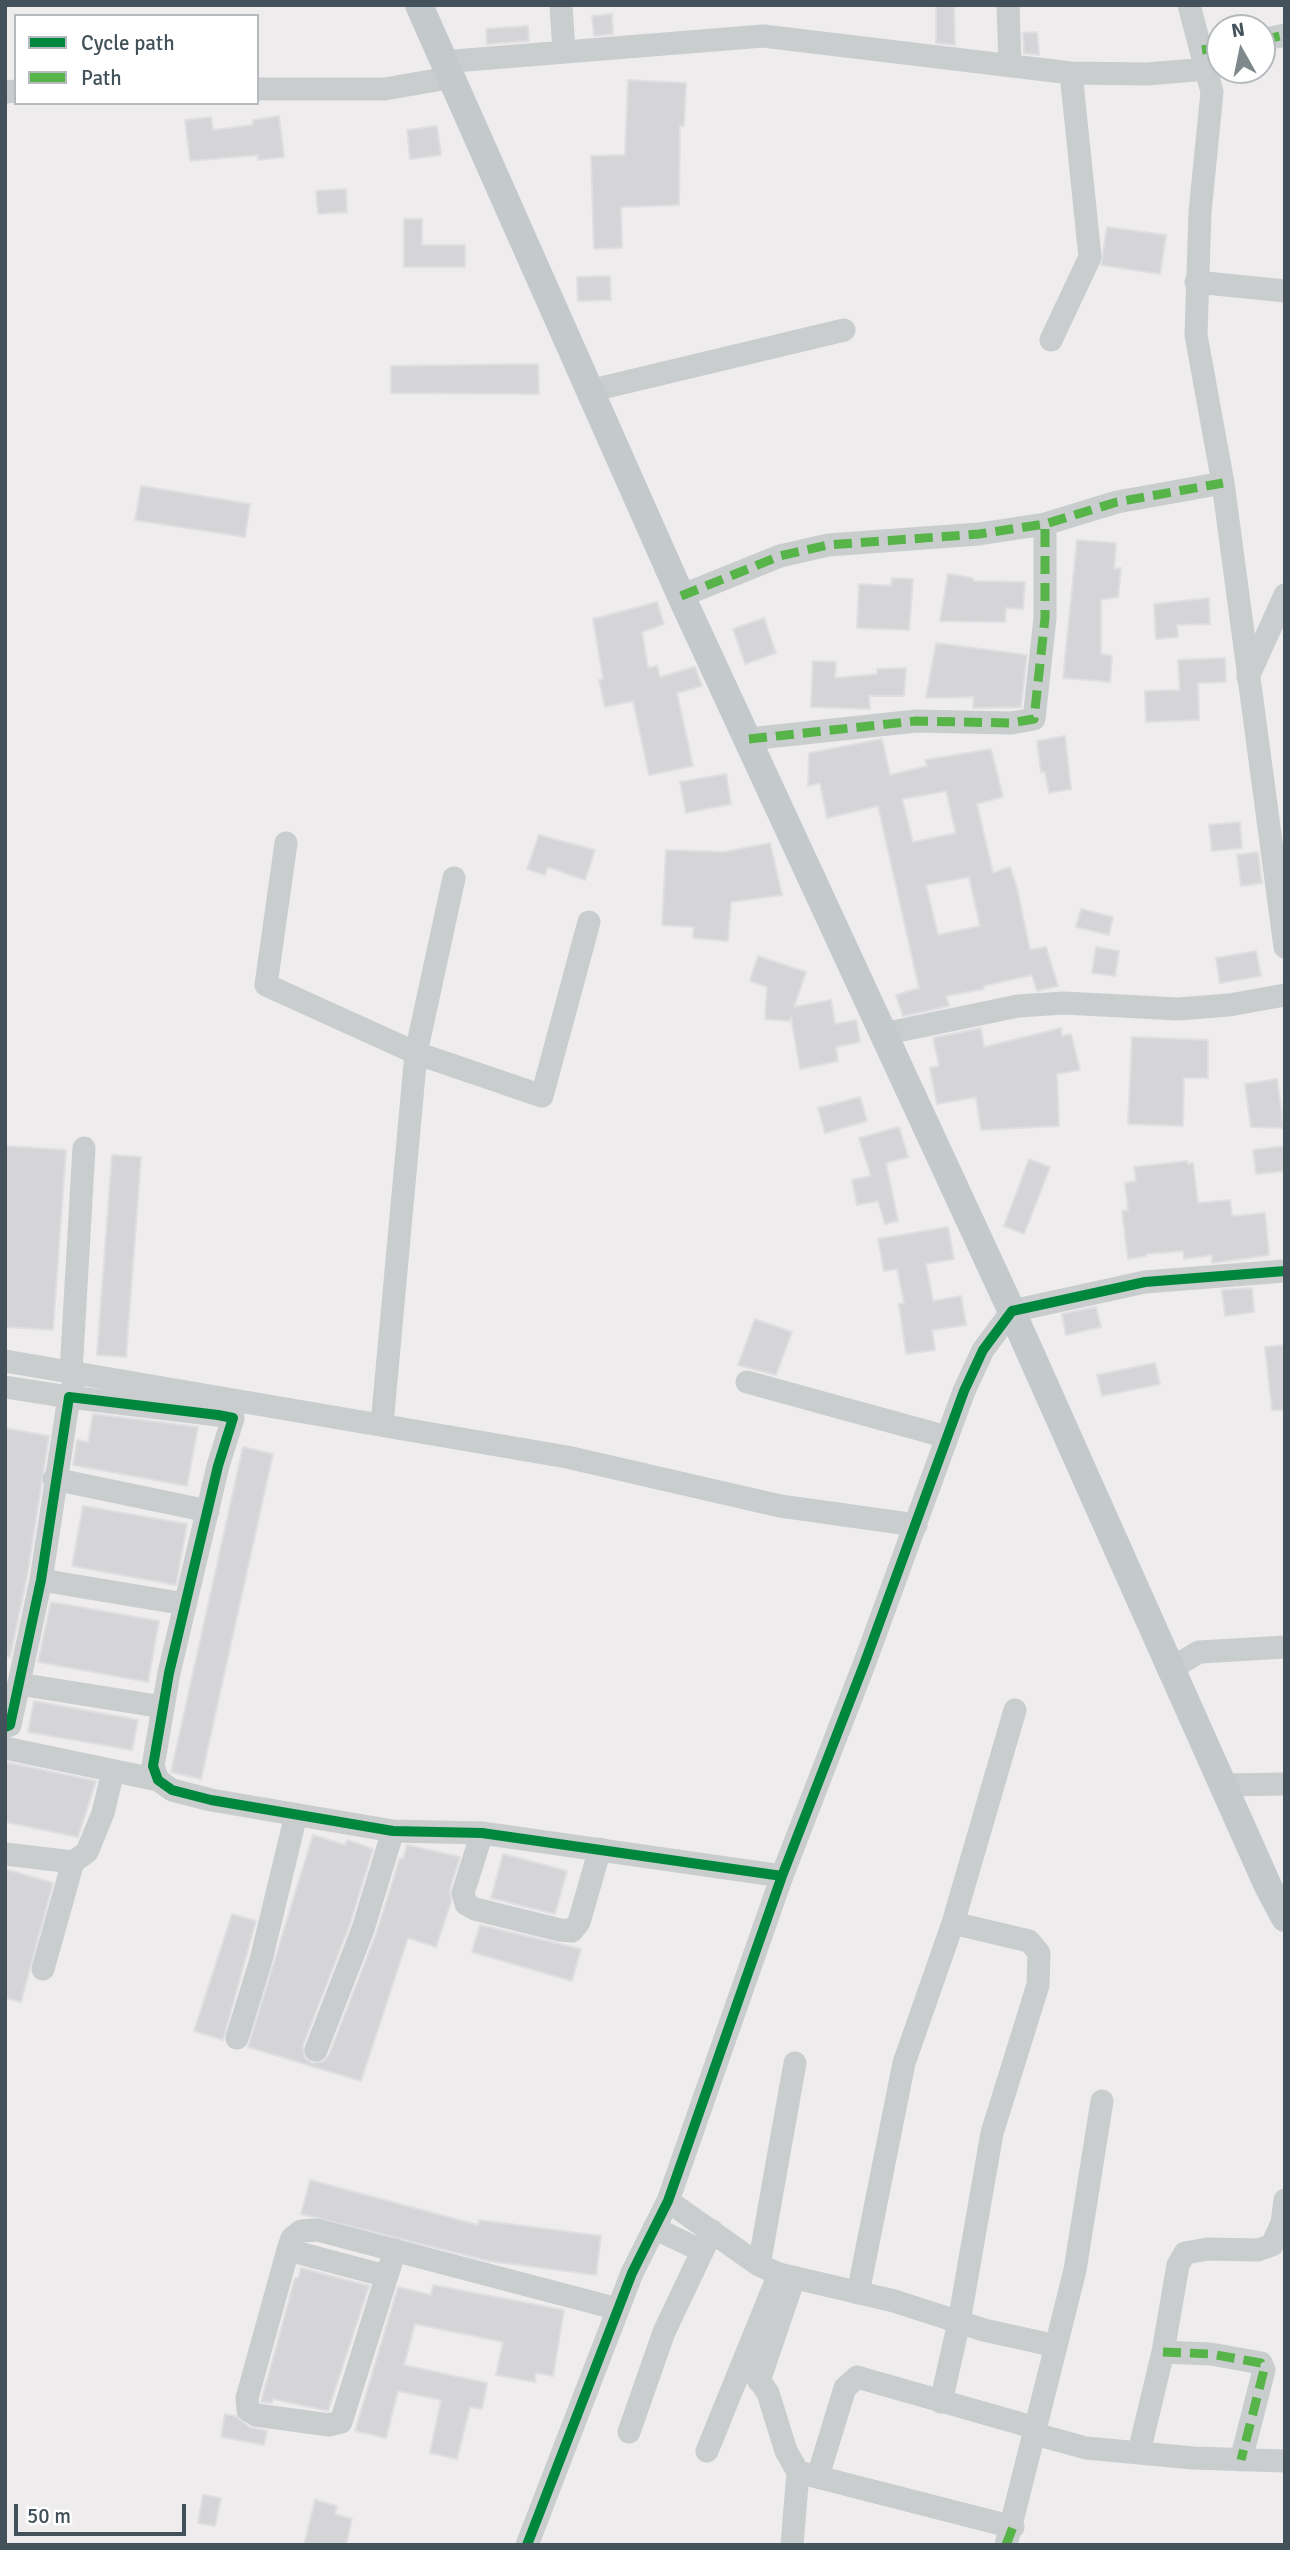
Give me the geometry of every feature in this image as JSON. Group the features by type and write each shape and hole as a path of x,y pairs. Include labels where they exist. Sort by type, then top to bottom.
{"main road":[{"path":"418,5 681,596 1012,1311 1285,1917"}],"street":[{"path":"561,5 564,52"},
{"path":"1008,5 1010,66"},
{"path":"1189,5 1206,46"},
{"path":"259,89 385,89 445,70 564,52 763,36 1071,73 1146,74 1206,57"},
{"path":"1051,340 1090,257 1071,73"},
{"path":"1212,84 1196,282 1196,335 1223,483 1284,936"},
{"path":"1196,282 1285,291"},
{"path":"589,391 844,330"},
{"path":"681,596 780,556 828,545 979,534 1045,524 1117,502 1191,486 1223,483"},
{"path":"749,739 916,721 1011,723 1034,719 1045,618 1045,524"},
{"path":"1248,677 1285,595"},
{"path":"286,843 266,985 416,1053 542,1096 589,922"},
{"path":"382,1424 416,1053 454,877"},
{"path":"883,1034 1018,1006 1064,1003 1178,1009 1285,995"},
{"path":"5,1727 10,1725 41,1580 54,1479 74,1372 84,1148"},
{"path":"527,2545 618,2309 668,2201 782,1876 947,1437 983,1350 1012,1311 1145,1282 1285,1271"},
{"path":"5,1361 74,1372 240,1409"},
{"path":"747,1382 947,1437"},
{"path":"5,1387 69,1397 240,1409 382,1424 567,1457 780,1506 916,1525"},
{"path":"158,1780 153,1766 185,1604 208,1511 240,1409"},
{"path":"54,1479 208,1511"},
{"path":"41,1580 185,1604"},
{"path":"1172,1668 1188,1657 1211,1650 1285,1647"},
{"path":"19,1684 163,1707"},
{"path":"858,2292 904,2063 953,1923 1016,1710"},
{"path":"5,1748 158,1780 172,1790 191,1795 393,1831 482,1833 782,1876"},
{"path":"43,1969 73,1862 87,1852 103,1814 113,1771"},
{"path":"1224,1785 1285,1784"},
{"path":"237,2038 261,1959 296,1815"},
{"path":"316,2050 363,1929 393,1831"},
{"path":"482,1833 463,1893 466,1904 475,1909 561,1930 572,1931 579,1922 600,1849"},
{"path":"5,1854 73,1862"},
{"path":"941,2402 959,2322 992,2133 1038,1985 1040,1961 1039,1953 1029,1941 953,1923"},
{"path":"759,2381 777,2272 795,2063"},
{"path":"745,2360 768,2393 786,2451 808,2474 1009,2536 1075,2270 1102,2101"},
{"path":"1139,2452 1163,2352 1178,2265 1185,2253 1208,2249 1258,2250 1272,2245 1282,2223 1285,2200"},
{"path":"668,2201 707,2241"},
{"path":"654,2228 707,2241 777,2272 1056,2346"},
{"path":"395,2250 341,2422 329,2425 256,2415 248,2410 247,2398 288,2250 292,2238 301,2231 317,2230 395,2250 618,2309"},
{"path":"629,2432 664,2332 707,2241"},
{"path":"288,2250 386,2276"},
{"path":"707,2451 745,2360 777,2272"},
{"path":"1163,2352 1211,2354 1261,2363 1264,2370 1241,2460"},
{"path":"792,2545 808,2474 849,2381 857,2377 1086,2448 1285,2461"}],"building":[{"path":"936,5 954,5 955,45 936,43"},
{"path":"612,14 613,34 594,36 592,16"},
{"path":"528,26 529,41 487,44 486,29"},
{"path":"1037,32 1039,55 1024,53 1023,33"},
{"path":"628,80 686,83 684,126 680,126 679,205 621,207 622,248 594,249 591,156 625,155"},
{"path":"279,116 284,157 258,160 258,155 190,161 185,120 211,117 213,130 253,125 253,120"},
{"path":"437,126 441,155 410,159 407,130"},
{"path":"346,189 347,212 318,214 316,191"},
{"path":"404,219 422,219 422,245 465,245 465,267 404,267"},
{"path":"1107,227 1166,235 1160,274 1101,265"},
{"path":"610,276 611,300 578,301 577,277"},
{"path":"538,364 539,394 391,393 391,366"},
{"path":"141,486 250,504 245,537 135,520"},
{"path":"1077,540 1116,543 1114,569 1121,568 1118,597 1101,600 1101,654 1112,656 1110,682 1063,678"},
{"path":"948,574 973,578 973,581 1025,582 1023,609 1006,608 1005,622 940,621"},
{"path":"892,578 913,579 909,630 857,628 859,584 891,586"},
{"path":"1209,598 1210,624 1177,625 1178,637 1156,639 1154,604"},
{"path":"657,602 664,624 642,632 648,668 657,666 660,677 695,667 702,686 677,693 693,766 649,775 633,701 605,707 599,680 603,679 593,619"},
{"path":"764,618 776,653 745,664 733,629"},
{"path":"936,643 1027,655 1021,707 973,708 974,697 926,698"},
{"path":"1225,658 1226,682 1198,683 1199,720 1146,722 1145,691 1180,690 1178,660"},
{"path":"813,661 836,662 835,678 877,674 877,669 906,668 904,696 869,696 870,709 811,707"},
{"path":"1065,736 1071,789 1049,793 1045,772 1041,772 1037,741"},
{"path":"882,739 890,775 927,766 925,760 991,749 1003,797 977,804 993,873 1010,867 1030,950 1046,947 1058,986 1037,991 1032,975 983,986 984,989 946,996 949,1006 903,1016 896,995 919,988 878,806 827,818 820,783 808,786 809,753","holes":["946,791 956,833 913,842 902,799","969,877 980,926 938,935 926,885"]},
{"path":"726,774 731,804 686,813 680,782"},
{"path":"1240,822 1242,848 1212,851 1209,825"},
{"path":"539,835 595,850 585,880 548,867 545,875 527,869"},
{"path":"770,843 782,895 731,902 728,941 693,938 694,927 662,925 666,850 724,852"},
{"path":"1258,852 1262,883 1241,886 1237,855"},
{"path":"1081,909 1113,917 1109,935 1076,927"},
{"path":"1096,947 1119,951 1115,976 1092,973"},
{"path":"1256,951 1261,976 1220,983 1216,958"},
{"path":"758,956 806,972 794,1007 831,1000 835,1024 856,1020 860,1042 836,1047 838,1061 800,1069 791,1017 789,1021 765,1019 767,987 750,981"},
{"path":"981,1028 984,1047 1061,1028 1062,1036 1071,1034 1080,1070 1057,1074 1059,1126 981,1130 976,1097 937,1104 930,1068 939,1066 933,1038"},
{"path":"1132,1037 1208,1040 1208,1078 1184,1078 1183,1126 1128,1124"},
{"path":"1277,1079 1284,1128 1251,1127 1245,1084"},
{"path":"860,1097 867,1121 825,1133 818,1108"},
{"path":"899,1127 908,1157 886,1163 898,1221 885,1224 878,1201 857,1205 852,1180 871,1176 859,1138"},
{"path":"6,1146 66,1150 53,1330 5,1327"},
{"path":"1285,1146 1285,1171 1256,1174 1253,1150"},
{"path":"112,1155 141,1157 126,1357 97,1355"},
{"path":"1029,1159 1050,1167 1024,1234 1004,1226"},
{"path":"1187,1161 1188,1164 1193,1163 1198,1203 1230,1200 1232,1216 1265,1213 1269,1255 1212,1263 1212,1255 1184,1259 1183,1251 1146,1254 1128,1259 1122,1211 1128,1210 1125,1183 1136,1181 1134,1167"},
{"path":"948,1227 954,1259 926,1264 933,1301 961,1296 966,1325 932,1330 935,1350 906,1354 899,1304 904,1303 897,1269 884,1271 878,1239"},
{"path":"1252,1288 1254,1312 1225,1316 1222,1290"},
{"path":"1096,1307 1101,1327 1066,1335 1062,1314"},
{"path":"755,1319 792,1332 776,1375 738,1365"},
{"path":"1285,1345 1285,1410 1272,1410 1265,1347"},
{"path":"1155,1363 1160,1384 1102,1396 1097,1375"},
{"path":"93,1414 198,1427 187,1486 73,1465 77,1440 88,1442"},
{"path":"5,1428 49,1436 27,1577 10,1657 5,1656"},
{"path":"243,1447 273,1454 201,1779 171,1772"},
{"path":"83,1506 187,1524 176,1585 72,1566"},
{"path":"51,1602 159,1621 148,1682 38,1662"},
{"path":"34,1701 138,1720 132,1750 28,1732"},
{"path":"5,1762 96,1781 78,1837 5,1822"},
{"path":"313,1835 345,1845 347,1840 373,1849 350,1924 303,2045 305,2058 312,2063 324,2061 329,2055 407,1845 460,1857 450,1889 451,1902 436,1947 408,1938 361,2081 248,2047"},
{"path":"503,1854 567,1871 555,1914 491,1898"},
{"path":"5,1869 53,1883 21,2002 5,1998"},
{"path":"232,1914 256,1921 223,2040 194,2031"},
{"path":"480,1925 581,1949 572,1981 472,1952"},
{"path":"310,2180 478,2225 479,2220 601,2236 596,2275 489,2261 301,2214"},
{"path":"301,2268 369,2286 328,2411 273,2399 272,2403 261,2402 295,2278 298,2278"},
{"path":"433,2285 564,2310 553,2376 536,2373 535,2382 496,2375 503,2342 415,2324 404,2365 487,2383 482,2409 470,2407 457,2459 430,2453 441,2400 398,2391 386,2438 355,2431 398,2287 431,2295"},
{"path":"225,2414 236,2416 249,2427 267,2431 264,2445 221,2437"},
{"path":"203,2495 221,2498 215,2526 198,2523"},
{"path":"315,2500 337,2506 335,2514 352,2519 346,2545 304,2545"}],"marked path":[{"path":"1276,37 1285,35"},
{"path":"1202,50 1206,49"},
{"path":"681,596 780,556 828,545 979,534 1045,524 1117,502 1223,483"},
{"path":"749,739 916,721 1011,723 1034,719 1045,618 1045,524"},
{"path":"1163,2352 1211,2354 1261,2363 1264,2370 1241,2460"},
{"path":"1006,2545 1013,2527"}],"cycle path":[{"path":"527,2545 632,2273 668,2201 782,1876 865,1662 964,1391 983,1350 1012,1311 1145,1282 1285,1271"},
{"path":"5,1727 10,1725 41,1580 69,1397 218,1415 233,1418 218,1466 169,1673 153,1766 158,1780 172,1790 211,1800 393,1831 482,1833 782,1876"}]}
